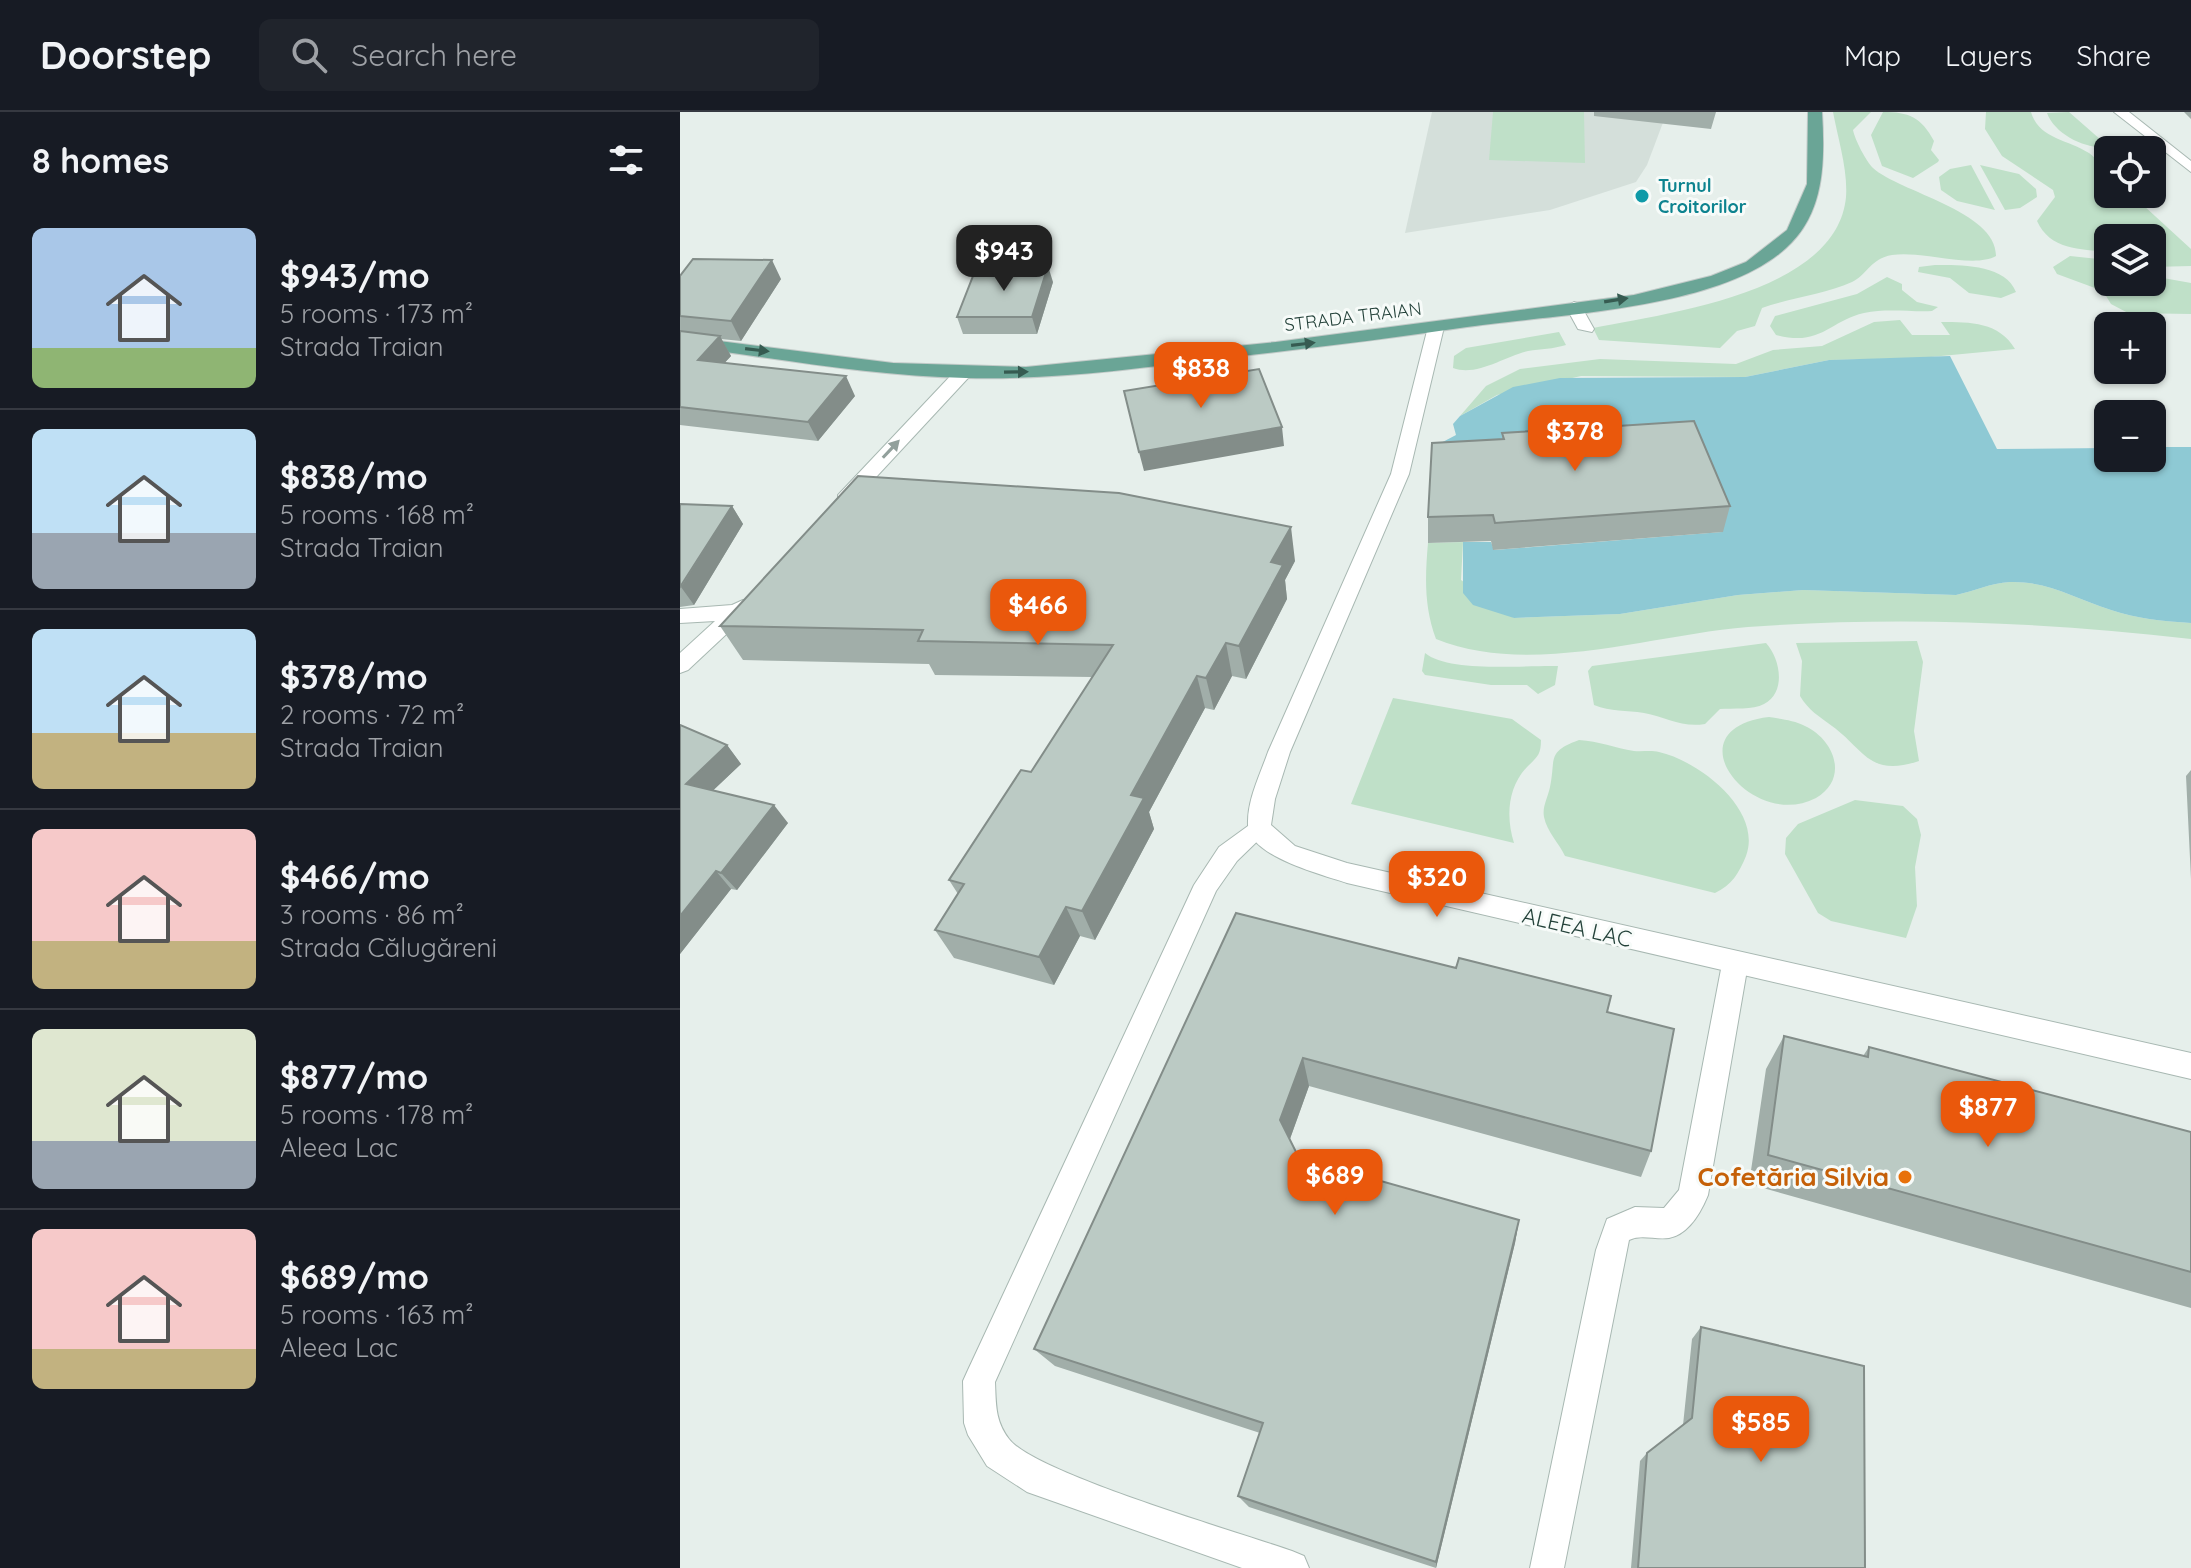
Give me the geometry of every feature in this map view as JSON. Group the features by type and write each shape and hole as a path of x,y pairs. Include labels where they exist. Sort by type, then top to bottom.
{"main road":[{"name":"STRADA TRAIAN","path":"680,341 963,373 1104,368 1436,327 1574,307 1703,283 1753,266 1781,246 1799,223 1815,188 1818,155 1815,112"}],"street":[{"path":"2121,112 2191,168"},
{"path":"1574,307 1586,329"},
{"path":"1292,1568 1039,1480 999,1454 980,1423 979,1381 1206,885 1228,854 1259,828 1263,799 1279,752 1400,474 1436,327"},
{"path":"834,509 963,373"},
{"path":"680,665 759,589"},
{"path":"680,616 738,612"},
{"name":"ALEEA LAC","path":"1259,828 1287,853 1347,873 2191,1066"},
{"path":"1547,1568 1611,1250 1618,1230 1635,1222 1669,1223 1684,1210 1693,1195 1735,964"}],"shaded area":[{"path":"1432,112 1667,112 1647,165 1636,182 1550,210 1405,233"}],"green space":[{"path":"1493,112 1584,112 1585,163 1489,160"},
{"path":"1833,112 1871,112 1853,130 1873,168 1945,204 1981,227 1992,240 1996,256 1974,261 1904,254 1885,257 1852,282 1762,308 1755,326 1737,331 1720,348 1599,340 1593,328 1662,315 1744,293 1782,277 1813,256 1836,230 1846,197 1844,165"},
{"path":"1883,112 1900,113 1919,121 1934,141 1931,150 1938,162 1913,178 1882,166 1871,135"},
{"path":"1986,112 2031,112 2040,128 2094,157 2094,208 2146,208 2164,224 2094,224 2094,251 2058,243 2043,231 2037,221 2055,197 2053,190 2002,156 1985,129"},
{"path":"2069,112 2096,136 2094,146 2064,134 2047,113"},
{"path":"1971,165 1995,210 1957,201 1941,190 1939,177 1950,169"},
{"path":"1980,165 2019,174 2036,189 2037,197 2020,208 2005,210"},
{"path":"2166,226 2191,249 2191,266 2166,267"},
{"path":"2070,256 2094,259 2094,288 2057,274 2053,267"},
{"path":"1969,266 1992,271 2010,283 2016,292 2001,298 1969,293 1950,278 1918,272 1919,267"},
{"path":"1887,277 1902,284 1902,290 1917,302 1938,307 1932,311 1864,313 1804,338 1776,335 1770,326 1775,316 1857,294"},
{"path":"2166,279 2191,283 2191,314 2126,312 2111,304 2106,296 2166,296"},
{"path":"1900,320 1912,335 1950,335 1941,322 1983,325 2001,333 2015,349 1920,358 1829,360 1745,377 1581,376 1497,395 1460,416 1486,386 1520,369 1600,359 1736,364 1773,350 1822,346 1874,322"},
{"path":"1559,332 1566,345 1528,351 1472,370 1453,368 1454,356 1466,348"},
{"path":"1463,542 1461,580 1514,618 1620,614 1738,595 1803,590 1956,595 1996,584 2024,582 2131,616 2191,623 2191,639 2081,628 1914,621 1748,627 1551,654 1473,650 1436,639 1427,604 1428,543"},
{"path":"1917,641 1923,662 1914,731 1919,761 1889,766 1878,763 1811,709 1800,696 1802,661 1796,643"},
{"path":"1766,643 1775,657 1779,675 1776,692 1759,706 1720,709 1705,724 1697,725 1594,705 1588,671 1592,666"},
{"path":"1425,653 1436,659 1469,666 1558,666 1555,685 1538,694 1527,685 1491,685 1425,675 1422,671"},
{"path":"1393,698 1512,719 1541,740 1538,755 1521,774 1512,793 1509,813 1514,843 1351,804"},
{"path":"1769,717 1805,726 1824,740 1830,750 1835,771 1826,790 1816,798 1792,805 1768,801 1747,790 1731,775 1723,757 1725,740 1740,725"},
{"path":"1579,740 1634,751 1656,751 1675,757 1709,777 1736,805 1745,822 1749,839 1738,873 1715,893 1565,856 1548,828 1544,810 1554,758 1561,748"},
{"path":"1855,800 1903,806 1917,819 1921,835 1915,867 1917,906 1906,938 1831,921 1818,913 1785,854 1786,838 1798,824"}],"water":[{"path":"1950,356 1997,449 2094,448 2094,472 2166,472 2166,447 2191,447 2191,623 2131,616 2024,582 1996,584 1956,595 1803,590 1738,595 1620,614 1514,618 1473,605 1463,593 1463,542 1491,542 1494,550 1722,532 1437,445 1456,435 1453,424 1460,416 1513,387 1560,378 1745,377 1829,360"}],"building":[{"path":"693,259 772,260 731,321 680,316 680,276"},
{"path":"1048,266 1032,317 957,317 975,271"},
{"path":"680,331 720,336 698,360 846,376 808,422 680,407"},
{"path":"1259,369 1282,427 1139,452 1124,391"},
{"path":"1615,418 1618,426 1694,421 1730,506 1495,523 1493,515 1428,517 1432,443 1504,439 1502,433 1565,429 1562,422"},
{"path":"858,476 1119,493 1291,527 1271,562 1283,565 1239,646 1226,643 1206,678 1197,676 1131,795 1144,798 1082,911 1066,907 1039,957 935,930 964,884 949,880 1021,770 1031,772 1113,645 918,641 923,630 720,626"},
{"path":"680,504 732,506 680,587"},
{"path":"680,725 727,745 686,784 774,805 721,873 716,871 680,916"},
{"path":"1236,913 1456,968 1459,958 1611,996 1607,1012 1674,1029 1651,1151 1303,1058 1280,1120 1299,1158 1519,1220 1436,1562 1238,1496 1263,1423 1034,1349"},
{"path":"1784,1036 1868,1057 1869,1047 2191,1132 2191,1272 1768,1155"},
{"path":"1701,1327 1864,1366 1865,1568 1638,1568 1647,1453 1692,1418"}],"place":[{"name":"Turnul Croitorilor","path":"1642,196"},
{"name":"Cofetăria Silvia","path":"1905,1177"}]}
